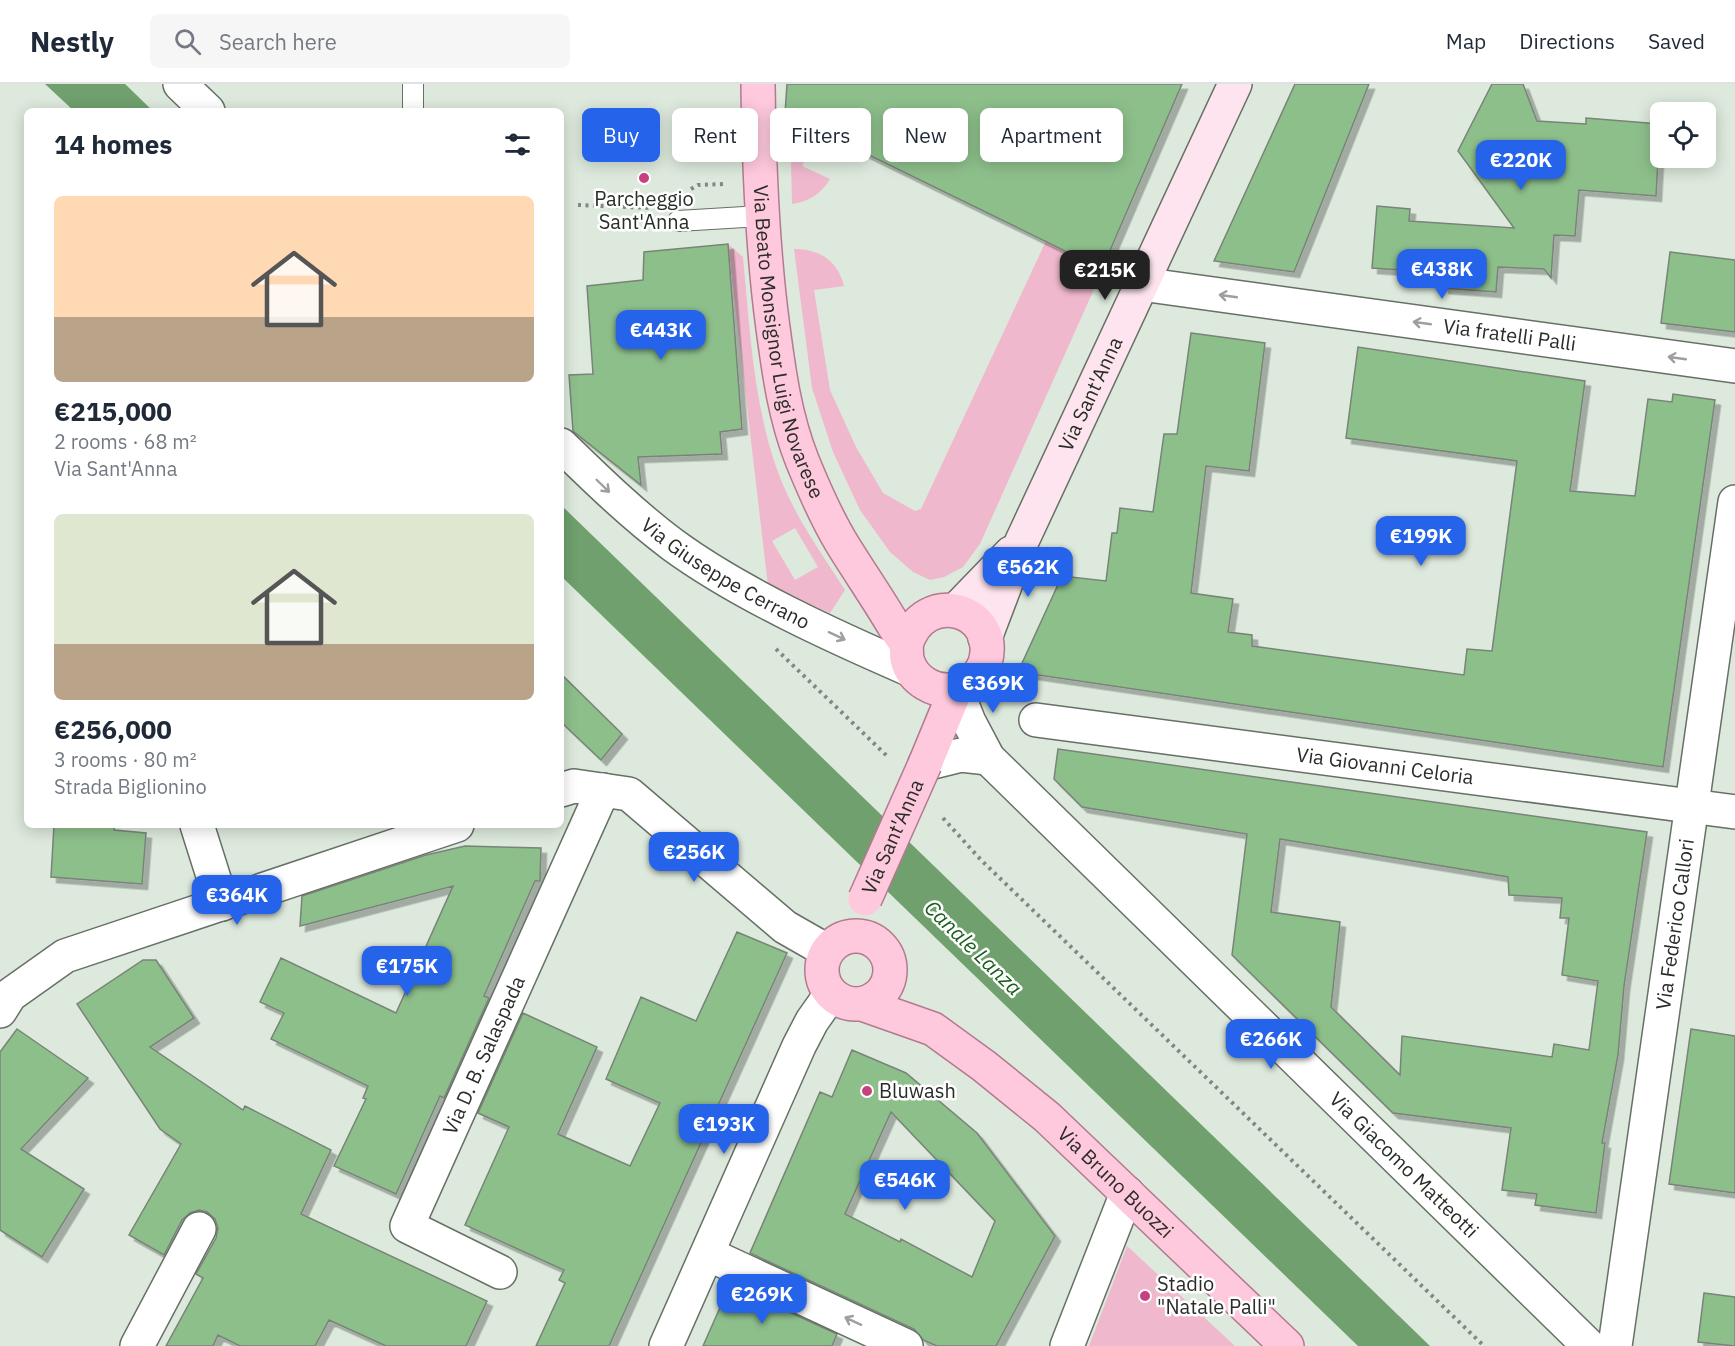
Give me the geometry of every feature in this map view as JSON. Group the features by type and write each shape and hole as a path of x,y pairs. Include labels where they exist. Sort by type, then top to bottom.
{"main road":[{"name":"Via Beato Monsignor Luigi Novarese","path":"758,84 761,216 765,273 782,398 802,459 840,541 870,584 912,665"},
{"name":"Via Sant'Anna","path":"985,638 1022,540 1235,84"},
{"name":"Via Sant'Anna","path":"943,611 1022,540"},
{"name":"Via Beato Monsignor Luigi Novarese","path":"870,584 943,611"},
{"path":"912,665 943,690 956,689 978,675 984,664 985,638 979,625 969,616 943,611 918,621 910,632 912,665 930,753"},
{"name":"Via Sant'Anna","path":"857,936 865,899 956,689"},
{"path":"857,936 878,943 886,951 891,973 882,994 873,1001 862,1004 840,1001 831,994 822,973 827,951 835,943 857,936"},
{"name":"Via Bruno Buozzi","path":"891,973 933,1029"},
{"name":"Via Bruno Buozzi","path":"862,1004 933,1029 984,1066 1047,1118 1287,1346"}],"street":[{"path":"180,84 205,108"},
{"name":"Via fratelli Palli","path":"1141,284 1735,366"},
{"name":"Via Giuseppe Cerrano","path":"564,448 629,510 675,546 734,583 787,610 912,665"},
{"name":"Via Federico Callori","path":"1615,1346 1735,502"},
{"name":"Via Giacomo Matteotti","path":"956,689 969,722 988,758 1589,1346"},
{"name":"Via Giovanni Celoria","path":"1036,720 1735,812"},
{"path":"930,753 988,758"},
{"path":"564,789 574,786 629,794 785,927 827,951"},
{"name":"Via D. B. Salaspada","path":"500,1272 408,1226 603,790"},
{"path":"198,828 222,904"},
{"path":"0,1011 10,995 65,956 448,828"},
{"path":"666,1346 799,1046 812,1021 831,994"},
{"path":"1067,1346 1127,1193"},
{"path":"137,1346 199,1229"},
{"path":"708,1254 906,1346"}],"lane":[{"path":"413,84 413,108"},
{"path":"678,221 761,216"}],"path":[{"path":"775,647 781,656 867,734 890,759"},
{"path":"936,810 981,860 1484,1346"}],"shaded area":[{"path":"791,162 804,162 802,166 830,179 814,196 792,204"},
{"path":"1046,241 1103,269 980,544 963,567 944,577 930,580 913,572 890,552 860,510 833,452 812,388 794,249 820,254 832,263 841,277 844,286 814,290 830,390 856,447 883,493 915,511 921,509"},
{"path":"728,244 743,257 755,374 774,460 797,514 845,590 830,613 768,586","holes":["795,528 818,567 795,580 772,541"]},
{"name":"Stadio \"Natale Palli\"","path":"1127,1246 1235,1346 1089,1346"}],"water":[{"path":"45,84 125,84 150,108 71,108"},
{"name":"Canale Lanza","path":"564,508 1430,1346 1358,1346 564,579"}],"building":[{"path":"787,84 1182,84 1102,269 883,162 968,162 968,108 883,108 883,162 871,156 871,108 785,108"},
{"path":"1295,84 1369,84 1294,272 1214,261"},
{"path":"1492,84 1523,84 1537,121 1586,124 1586,118 1650,123 1650,168 1658,168 1656,196 1579,190 1575,236 1554,235 1551,278 1544,269 1498,267 1496,292 1443,288 1443,273 1372,268 1377,206 1410,209 1409,221 1514,228 1458,151"},
{"path":"728,244 742,429 720,432 722,454 638,457 641,485 573,431 569,375 593,374 587,286 643,280 644,252"},
{"path":"1670,252 1735,260 1735,332 1661,323"},
{"path":"1191,333 1265,343 1249,471 1206,466 1191,593 1233,599 1228,632 1252,635 1252,646 1464,675 1467,649 1492,651 1517,461 1346,438 1358,347 1585,381 1570,491 1635,496 1648,399 1672,402 1673,394 1715,400 1663,767 1018,672 1062,576 1106,581 1112,533 1117,533 1120,508 1153,512 1164,434 1177,434"},
{"path":"564,677 622,734 601,760 564,725"},
{"path":"1058,749 1647,832 1624,986 1618,1055 1602,1143 1605,1143 1596,1213 1535,1205 1537,1194 1502,1190 1511,1128 1393,1113 1232,955 1247,834 1082,807 1054,779","holes":["1280,839 1508,877 1509,895 1562,898 1560,918 1569,918 1562,975 1598,981 1589,1050 1554,1044 1552,1057 1402,1036 1400,1075 1331,1007 1340,922 1271,912"]},
{"path":"54,828 114,828 114,830 146,833 142,884 51,877"},
{"path":"465,846 541,848 540,881 535,881 484,996 489,998 444,1098 440,1096 396,1194 334,1166 366,1099 363,1098 368,1086 271,1039 284,1013 260,1002 281,958 396,1013 453,886 300,926 302,896 426,855"},
{"path":"737,932 787,953 609,1346 536,1346 565,1283 559,1280 564,1270 465,1225 509,1127 478,1113 523,1013 597,1047 558,1134 630,1166 660,1103 606,1079 641,997 696,1021"},
{"path":"143,960 156,960 194,1018 150,1047 243,1110 245,1106 331,1150 301,1214 487,1301 466,1346 386,1346 329,1320 315,1346 240,1346 218,1335 213,1346 166,1346 203,1278 196,1274 216,1238 218,1228 215,1219 207,1212 199,1210 190,1213 182,1220 164,1255 129,1235 181,1144 160,1129 77,1004"},
{"path":"17,1029 88,1078 21,1149 84,1189 42,1257 0,1230 0,1052"},
{"path":"1691,1029 1735,1036 1735,1193 1669,1184"},
{"path":"852,1050 906,1073 977,1133 1055,1236 996,1346 937,1346 923,1340 914,1329 750,1253 820,1092 832,1097","holes":["891,1112 995,1221 972,1277 901,1239 900,1242 845,1214"]},
{"path":"730,1285 837,1334 832,1346 703,1346"},
{"path":"1704,1293 1735,1297 1735,1346 1698,1342"}],"place":[{"name":"Parcheggio Sant'Anna","path":"644,178"},
{"name":"Bluwash","path":"867,1091"},
{"name":"Stadio \"Natale Palli\"","path":"1145,1296"}]}
